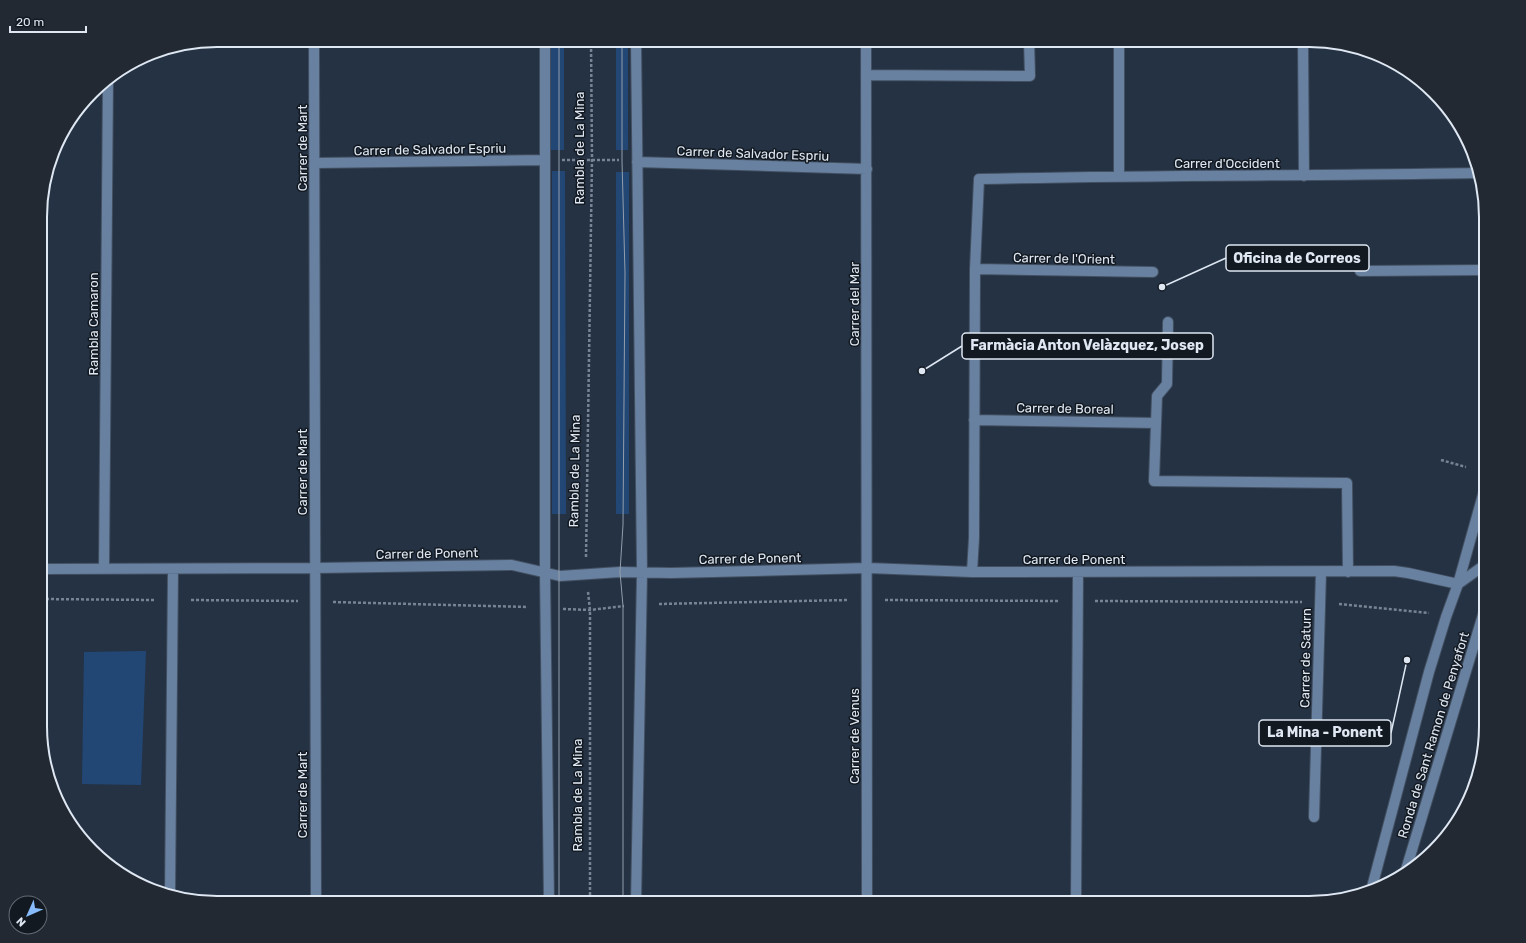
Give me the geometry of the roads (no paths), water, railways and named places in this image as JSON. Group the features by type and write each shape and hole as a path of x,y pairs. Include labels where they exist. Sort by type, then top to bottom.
{"street":[{"name":"Carrer de Mart","path":"314,47 316,896"},
{"name":"Rambla de La Mina","path":"545,47 545,573 549,896"},
{"path":"636,47 642,573 636,896"},
{"name":"Carrer del Mar","path":"866,47 868,568"},
{"path":"867,75 1030,76 1029,47"},
{"path":"1119,47 1119,176"},
{"path":"1304,47 1304,176"},
{"name":"Rambla Camaron","path":"104,569 108,86"},
{"name":"Carrer de Salvador Espriu","path":"315,163 546,160"},
{"name":"Carrer de Salvador Espriu","path":"638,162 867,169"},
{"name":"Carrer d'Occident","path":"975,269 979,180 1119,176 1304,176 1473,173"},
{"path":"972,572 974,538 975,269"},
{"name":"Carrer de l'Orient","path":"975,269 1152,272"},
{"path":"1360,271 1479,270"},
{"path":"1168,322 1167,384 1157,396 1154,481 1347,484 1348,572"},
{"name":"Carrer de Boreal","path":"974,420 1156,423"},
{"name":"Ronda de Sant Ramon de Penyafort","path":"1373,883 1429,672 1458,584 1479,509"},
{"name":"Carrer de Ponent","path":"47,570 512,565 560,576 585,574 868,568 972,572 1394,571 1458,584"},
{"name":"Carrer de Venus","path":"867,896 868,568"},
{"path":"170,889 173,569"},
{"path":"1458,584 1479,569"},
{"path":"1076,896 1078,572"},
{"name":"Carrer de Saturn","path":"1314,817 1321,572"},
{"name":"Ronda de Sant Ramon de Penyafort","path":"1408,865 1479,628"}],"tram line":[{"path":"559,47 559,896"},
{"path":"622,47 622,161 625,273 623,525 620,572 623,606 623,896"}],"place":[{"name":"Oficina de Correos","path":"1162,287"},
{"name":"Farmàcia Anton Velàzquez, Josep","path":"922,371"},
{"name":"La Mina - Ponent","path":"1407,660"}]}
